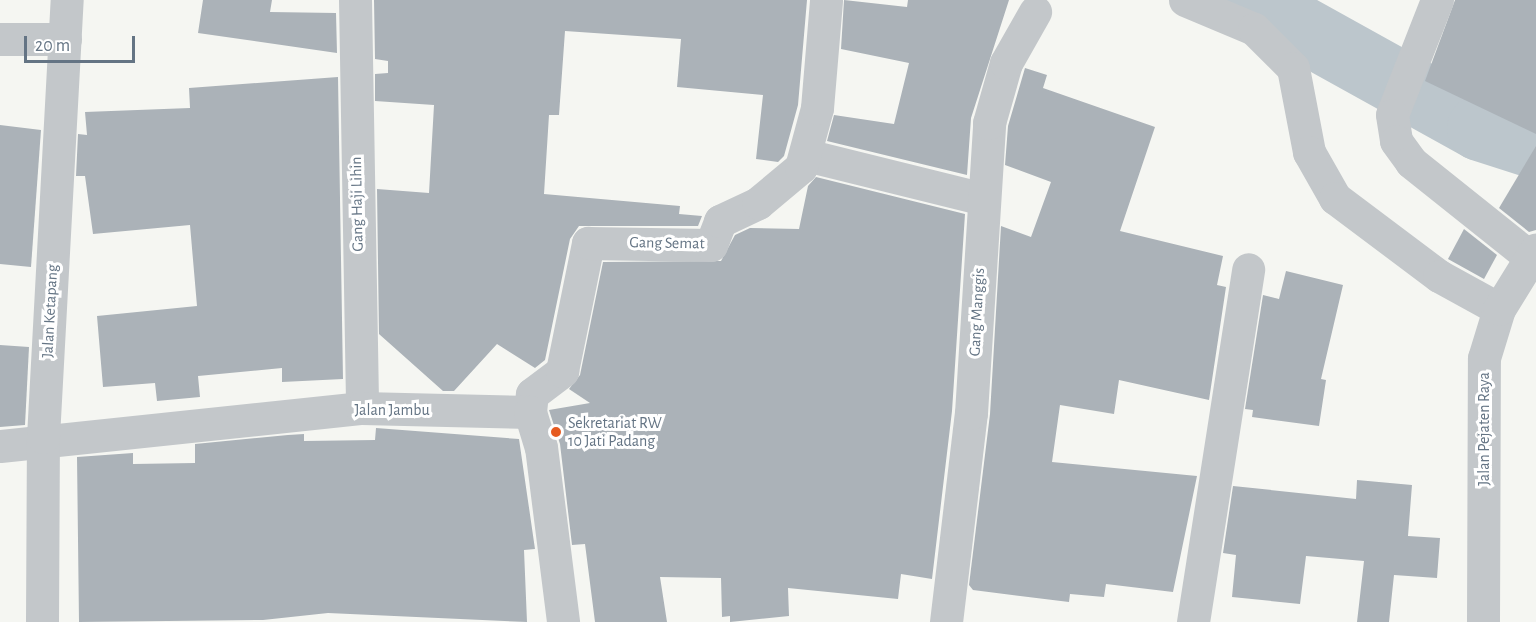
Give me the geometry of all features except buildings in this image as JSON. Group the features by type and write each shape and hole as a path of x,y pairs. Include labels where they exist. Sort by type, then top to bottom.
{"street":[{"name":"Jalan Ketapang","path":"42,622 43,437 67,0"},
{"name":"Gang Haji Lihin","path":"355,0 362,408"},
{"name":"Gang Semat","path":"530,412 532,394 562,371 588,243 711,245 720,220 791,181 806,155 817,108 826,0"},
{"path":"1185,0 1254,30 1280,52 1301,90 1309,152 1322,180 1347,209 1439,276 1499,309"},
{"path":"1437,0 1391,118 1411,162 1533,253"},
{"name":"Gang Manggis","path":"946,622 971,413 984,199 997,89 1035,12"},
{"path":"0,39 65,39"},
{"path":"806,155 984,199"},
{"name":"Jalan Pejaten Raya","path":"1483,622 1484,358 1499,309 1533,253"},
{"path":"1193,622 1248,269"},
{"name":"Jalan Jambu","path":"0,446 43,437 362,408 530,412"},
{"path":"530,412 541,447 563,622"}],"waterway":[{"path":"1249,0 1480,128 1536,146"}],"place":[{"name":"Sekretariat RW 10 Jati Padang","path":"556,432"}]}
